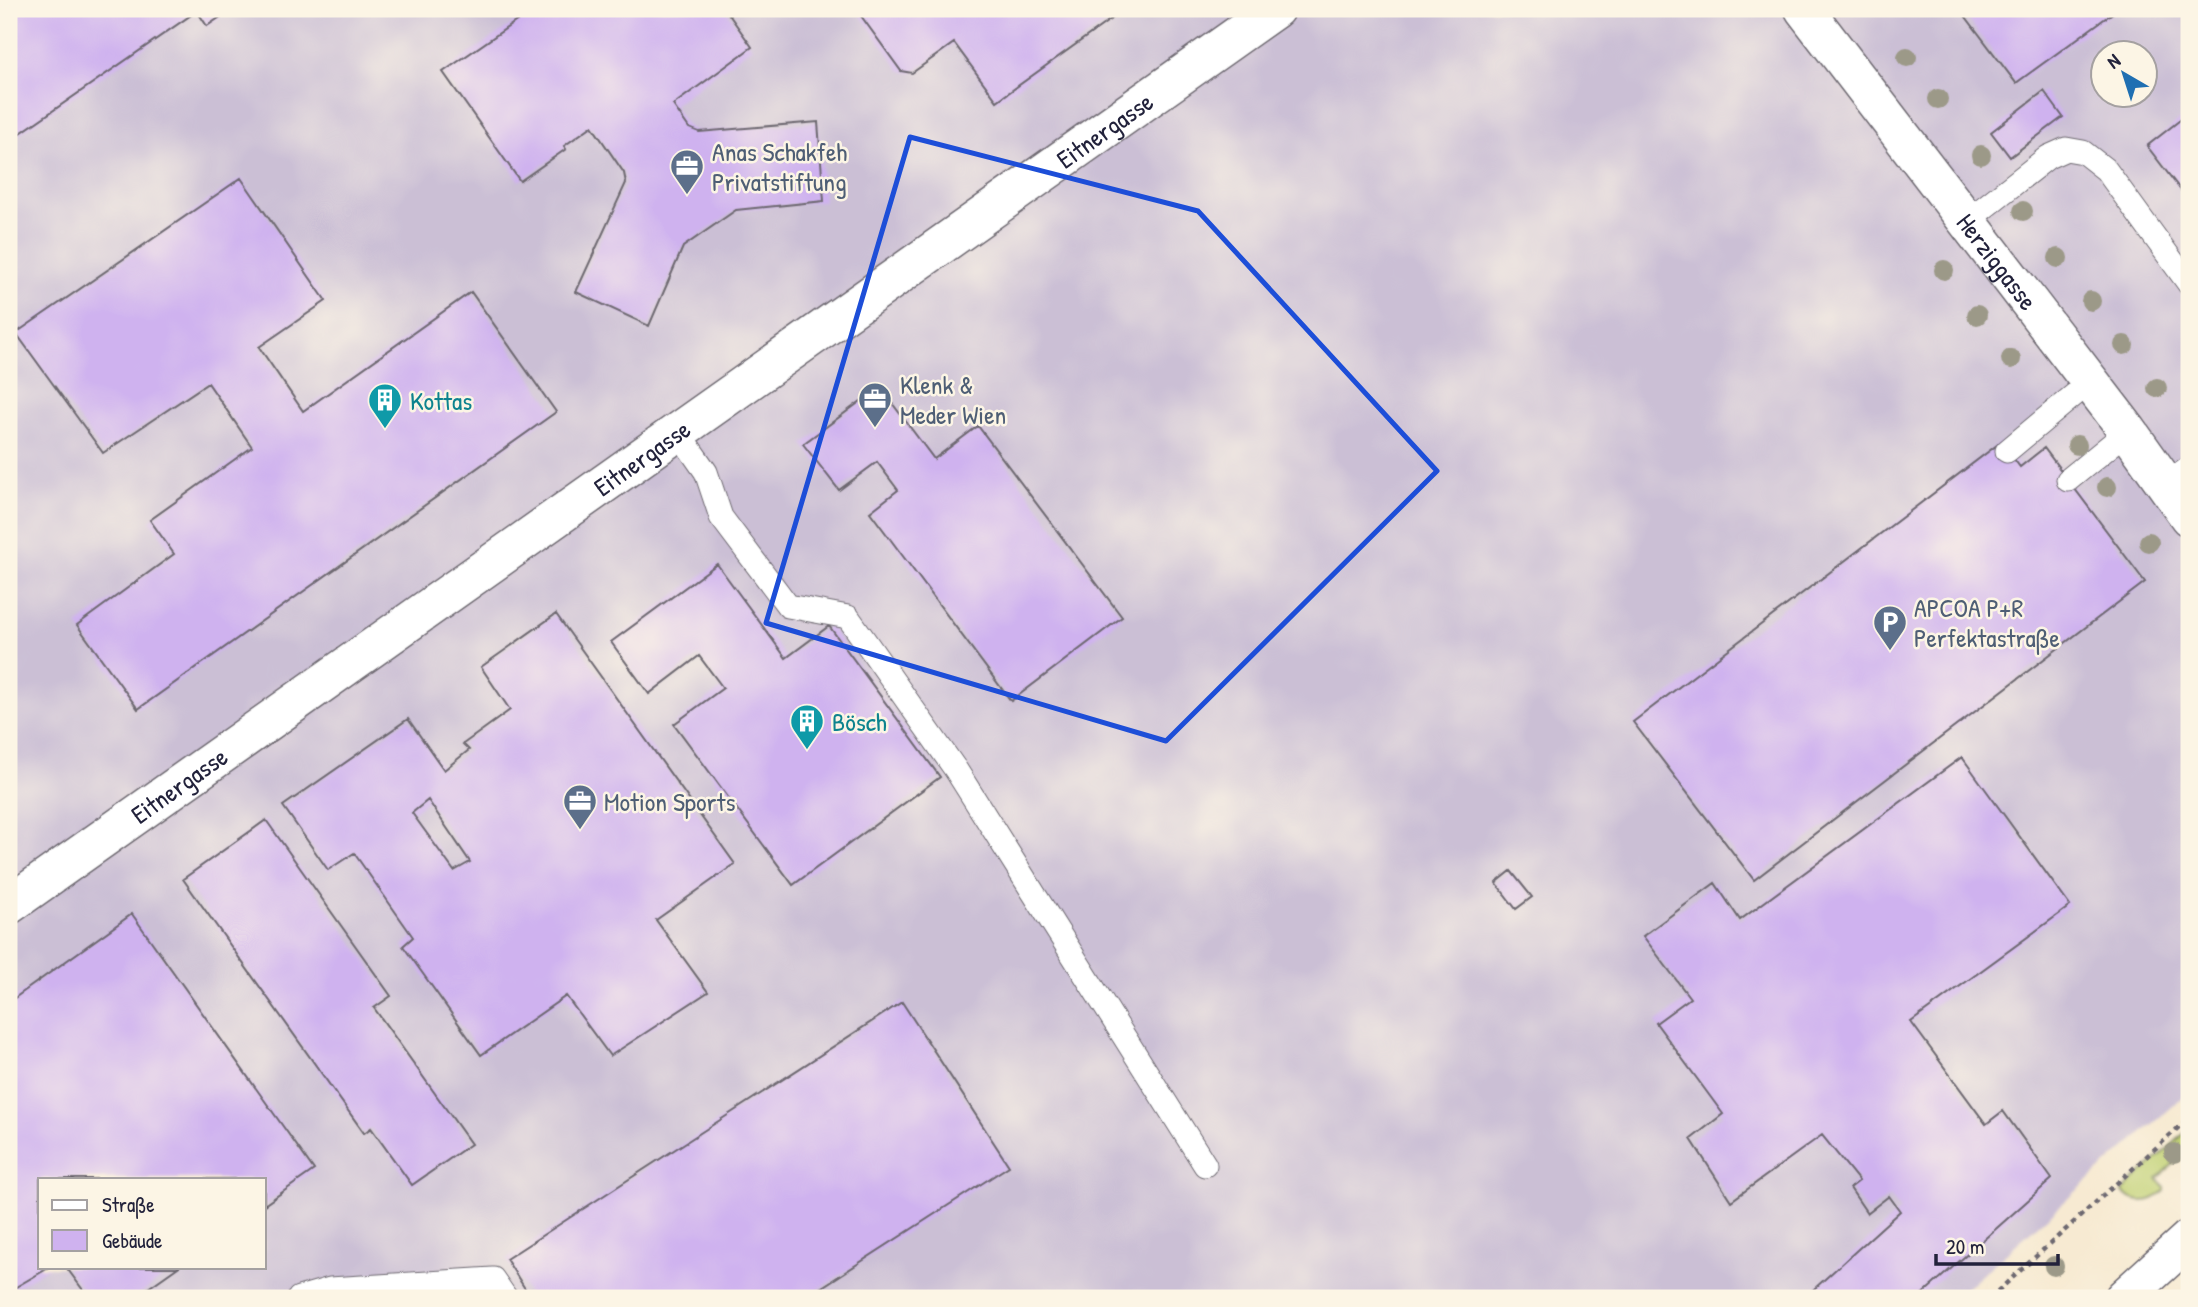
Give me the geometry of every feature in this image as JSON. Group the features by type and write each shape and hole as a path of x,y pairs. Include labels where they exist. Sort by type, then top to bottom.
{"street":[{"name":"Eitnergasse","path":"9,905 1275,9"},
{"name":"Herziggasse","path":"1804,9 2128,431 2178,477 2189,517"},
{"path":"2124,1298 2189,1239"}],"lane":[{"path":"1968,221 2048,157 2066,149 2083,152 2106,170 2189,284"},
{"path":"2007,451 2091,382"},
{"path":"2068,480 2128,431"},
{"path":"678,432 706,472 721,517 788,606 848,617 956,770 1205,1165"},
{"path":"299,1298 330,1289 493,1279 506,1298"}],"path":[{"path":"1990,1298 2189,1118"}],"highlighted area":[{"path":"910,137 1198,211 1437,471 1166,741 766,623"}],"shaded area":[{"path":"9,9 2189,9 2189,1092 1955,1298 9,1298"}],"green space":[{"path":"2189,1129 2189,1150 2157,1179 2165,1187 2165,1191 2144,1201 2133,1199 2122,1192"}],"building":[{"path":"9,9 232,9 207,26 197,11 9,141"},
{"path":"534,9 725,9 752,47 673,105 689,128 699,132 818,122 824,201 736,210 683,247 649,326 576,292 626,183 624,173 592,126 564,146 566,149 520,181 443,72"},
{"path":"856,9 975,9 979,14 987,9 1125,9 997,101 954,43 912,73 901,71"},
{"path":"1960,9 2118,9 2016,83"},
{"path":"2044,91 2063,117 2010,157 1991,132"},
{"path":"2189,113 2189,201 2147,146"},
{"name":"Kottas","path":"241,178 326,301 259,347 303,411 471,292 556,412 138,709 77,625 174,554 150,520 252,447 208,383 103,453 16,333"},
{"path":"880,387 934,459 978,426 1122,617 1011,701 870,512 898,490 877,462 839,490 803,444"},
{"name":"APCOA P+R Perfektastraße","path":"2001,442 2020,467 2044,448 2145,582 1754,880 1633,722"},
{"name":"Bösch","path":"717,564 786,658 829,626 940,777 793,885 674,724 723,688 699,656 649,694 611,642"},
{"name":"Motion Sports","path":"556,614 735,864 656,920 708,992 610,1056 566,996 481,1055 403,946 413,937 354,853 328,870 283,806 408,719 444,770 469,750 463,744 510,710 481,667","holes":["428,800 470,862 454,871 412,813"]},
{"path":"1962,757 2070,906 1911,1022 1986,1124 2003,1111 2052,1179 1918,1298 1804,1298 1900,1211 1889,1196 1867,1213 1850,1188 1859,1181 1822,1135 1731,1201 1691,1139 1723,1114 1656,1023 1690,998 1643,936 1715,883 1740,920"},
{"path":"266,820 391,996 374,1008 471,1144 412,1185 371,1128 364,1133 183,879"},
{"path":"1511,871 1532,897 1516,909 1496,883"},
{"path":"132,914 314,1170 266,1204 266,1178 38,1178 38,1268 48,1268 9,1291 9,1002"},
{"path":"902,1002 1009,1166 805,1298 531,1298 506,1259"},
{"path":"67,1268 177,1268 134,1298 89,1298"}],"place":[{"name":"Anas Schakfeh Privatstiftung","path":"687,196"},
{"name":"Klenk & Meder Wien","path":"875,429"},
{"name":"Kottas","path":"385,430"},
{"name":"APCOA P+R Perfektastraße","path":"1890,652"},
{"name":"Bösch","path":"807,751"},
{"name":"Motion Sports","path":"580,831"}]}
